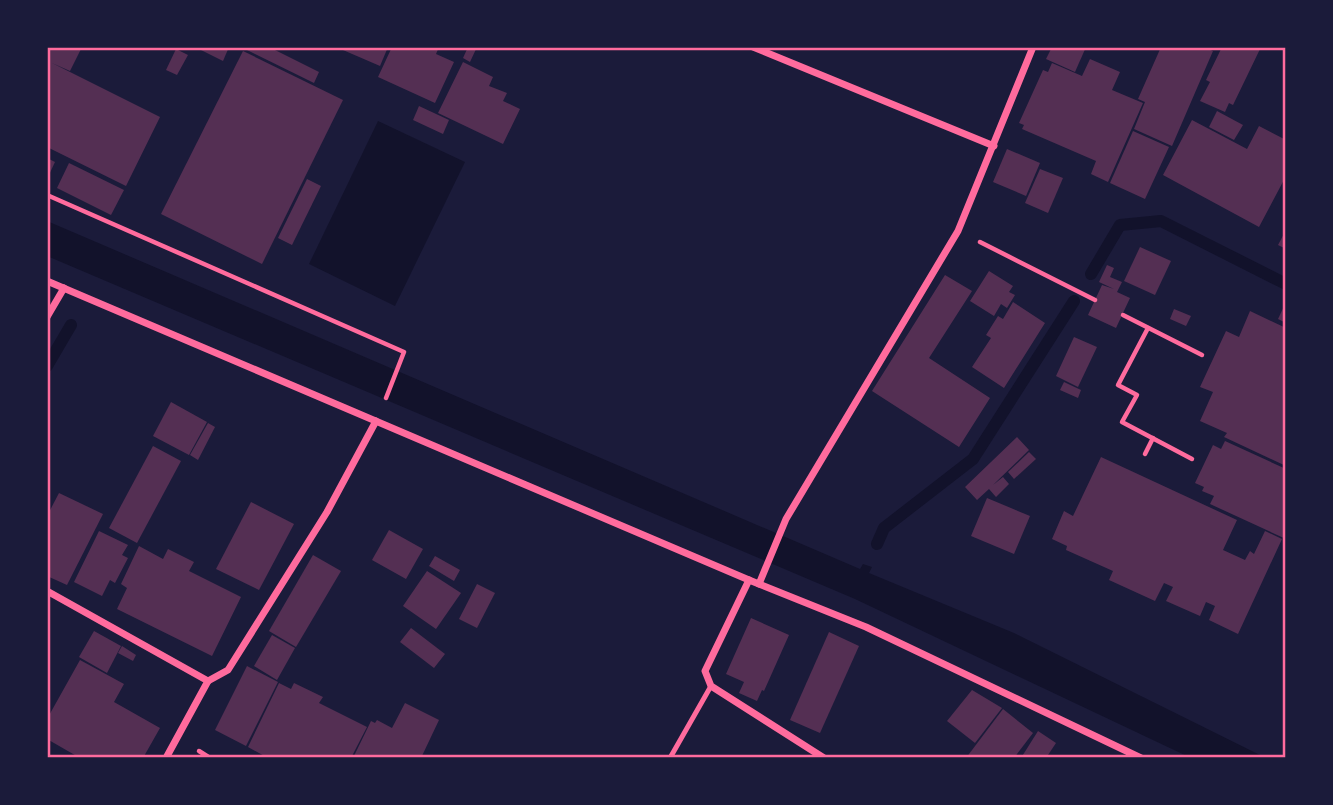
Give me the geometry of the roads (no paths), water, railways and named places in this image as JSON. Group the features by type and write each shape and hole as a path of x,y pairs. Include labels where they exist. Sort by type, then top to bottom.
{"street":[{"path":"753,47 994,146"},
{"path":"760,580 786,519 958,231 1033,47"},
{"path":"47,281 749,580 760,580 866,627 1141,758"},
{"path":"47,317 64,288"},
{"path":"166,758 208,681 228,670 327,512 376,421"},
{"path":"749,580 705,671 711,686 824,758"},
{"path":"47,591 208,681"}],"lane":[{"path":"670,758 711,686"}],"waterway":[{"path":"1091,274 1120,225 1161,221 1286,284"},
{"path":"877,544 884,528 973,459 1074,301"},
{"path":"47,366 71,325"}]}
